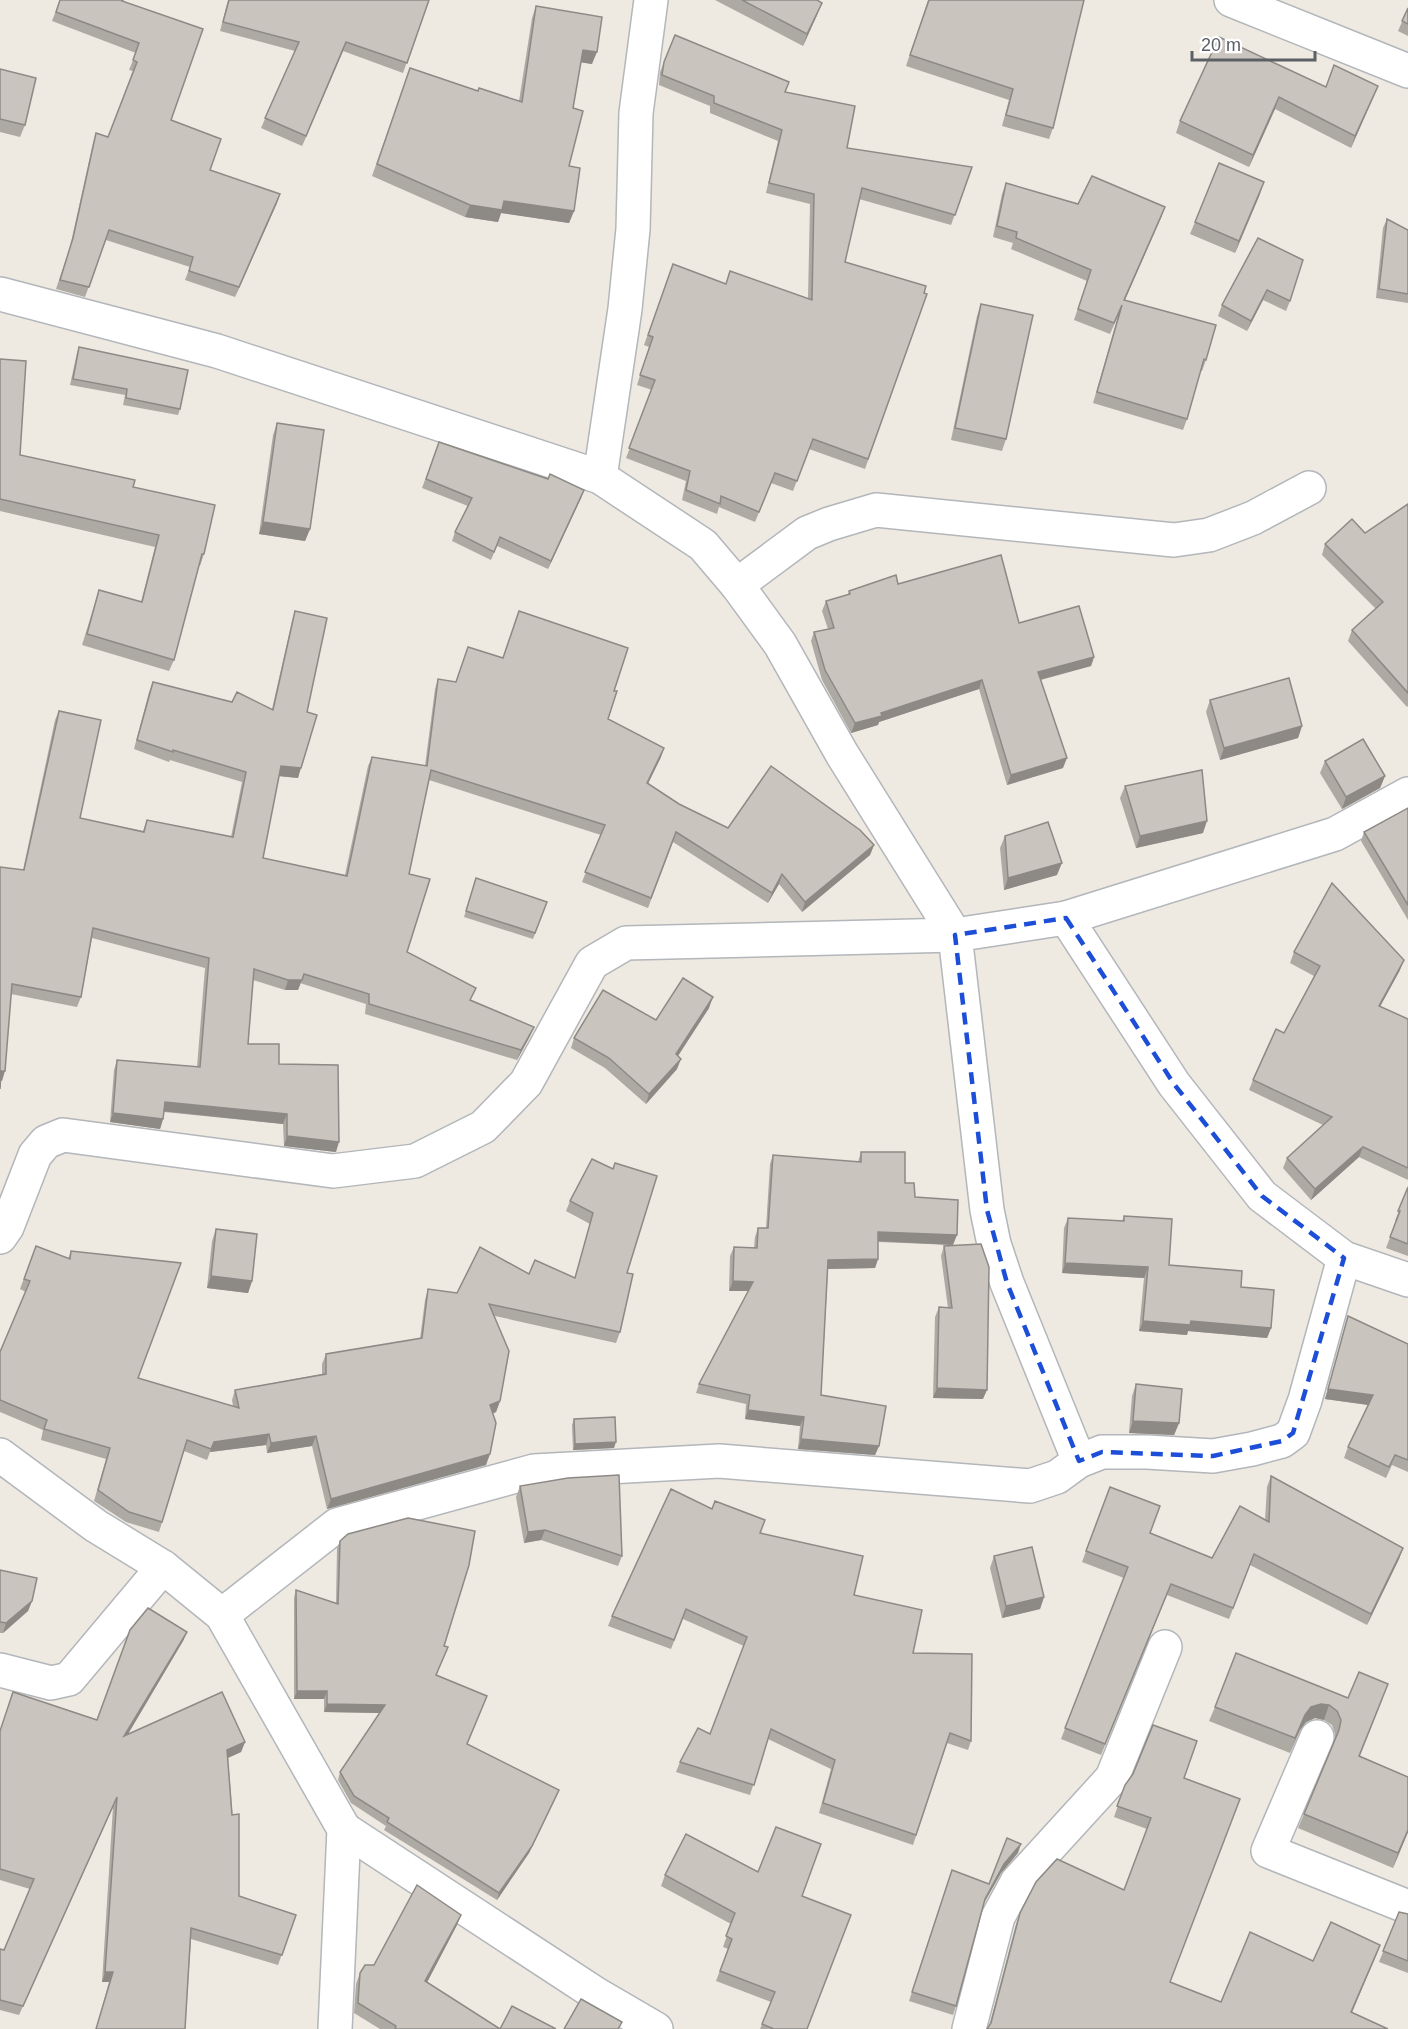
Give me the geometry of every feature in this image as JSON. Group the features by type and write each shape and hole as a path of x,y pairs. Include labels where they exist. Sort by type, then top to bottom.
{"street":[{"path":"600,477 625,309 633,229 636,113 651,0"},
{"path":"1231,0 1408,71"},
{"path":"0,294 217,351 600,477 703,545 737,585 780,644 843,754 955,935 987,1210 994,1244 1006,1283 1079,1461"},
{"path":"737,585 807,533 876,510 1174,540 1209,536 1253,519 1309,488"},
{"path":"0,1237 35,1155 46,1142 63,1136 333,1171 415,1161 483,1127 526,1083 592,963 626,943 955,935 1066,918 1335,834 1408,794"},
{"path":"1066,918 1174,1084 1262,1196 1344,1258 1408,1280"},
{"path":"222,1616 337,1525 534,1471 719,1461 1030,1486 1057,1477 1079,1461 1102,1452 1213,1456 1282,1441 1293,1433 1305,1400 1344,1258"},
{"path":"0,1455 96,1526 163,1567 222,1616 344,1829 596,1994 656,2029"},
{"path":"0,1670 51,1683 69,1679 163,1567"},
{"path":"969,2029 998,1917 1017,1882 1112,1778 1165,1647"},
{"path":"1317,1737 1268,1851 1408,1907"},
{"path":"335,2029 344,1829"}],"highlighted area":[{"path":"1066,918 1174,1084 1262,1196 1344,1258 1293,1433 1282,1441 1213,1456 1102,1452 1079,1461 1007,1283 987,1210 955,935"}],"building":[{"path":"60,0 123,0 203,29 171,120 221,139 210,170 280,194 239,287 189,271 193,257 109,230 89,287 60,280 73,238 96,133 108,137 137,62 133,60 139,43 56,12"},
{"path":"229,0 429,0 407,63 346,42 306,136 265,118 299,42 223,22"},
{"path":"742,0 817,0 822,3 807,34"},
{"path":"929,0 1084,0 1053,128 1006,115 1013,89 910,55"},
{"path":"536,6 602,17 597,52 583,50 573,108 583,111 569,166 580,168 574,211 504,201 502,210 470,205 377,164 410,68 478,91 479,88 522,102"},
{"path":"1408,8 1408,24 1402,21"},
{"path":"675,35 789,82 785,92 855,106 847,148 972,167 955,215 862,188 845,262 926,286 924,293 927,294 868,459 813,439 797,481 775,473 759,512 721,496 720,504 686,490 690,471 629,448 655,380 640,375 653,337 648,335 673,264 726,284 730,271 812,300 814,194 769,183 782,130 714,103 714,96 662,75 664,62"},
{"path":"1219,37 1326,87 1334,65 1378,86 1355,136 1279,97 1253,155 1180,121"},
{"path":"0,69 36,78 25,125 0,119"},
{"path":"1219,163 1264,182 1239,241 1195,222"},
{"path":"1092,176 1165,207 1124,300 1216,325 1187,419 1097,392 1122,305 1114,323 1078,309 1091,270 1016,238 1017,232 997,226 1006,183 1078,204"},
{"path":"1387,219 1408,230 1408,294 1379,289"},
{"path":"1258,238 1303,260 1290,301 1267,290 1251,321 1222,305"},
{"path":"981,304 1033,315 1006,439 955,428"},
{"path":"79,347 188,370 180,409 126,398 127,389 73,379"},
{"path":"0,359 26,361 20,455 135,480 133,487 215,505 204,554 202,554 174,660 87,634 99,590 142,602 159,535 0,499"},
{"path":"277,423 324,430 310,529 263,522"},
{"path":"439,442 548,479 550,474 584,490 551,561 500,537 494,552 455,532 472,498 426,479"},
{"path":"1408,504 1408,693 1352,630 1383,602 1325,544 1352,519 1365,533"},
{"path":"1001,555 1019,623 1079,606 1094,657 1038,672 1067,758 1011,775 982,680 881,713 882,716 855,723 825,670 814,632 834,628 826,601 896,575 898,584"},
{"path":"295,611 327,618 307,712 317,715 301,768 281,766 263,858 347,876 372,757 427,766 438,679 456,682 468,647 503,658 519,611 628,648 614,691 617,691 608,719 664,748 647,783 679,804 728,828 771,766 860,830 874,845 805,902 782,874 772,893 676,832 651,898 585,872 605,825 431,770 409,874 430,879 407,952 476,988 470,1000 534,1027 521,1050 369,1004 369,994 304,974 302,980 288,980 254,969 248,1044 279,1044 279,1064 338,1065 339,1142 287,1136 287,1114 165,1102 163,1119 113,1113 117,1060 200,1067 209,958 93,928 81,997 12,984 5,1071 1,1071 0,1089 0,867 24,870 59,711 101,720 80,818 144,832 147,820 233,837 246,772 137,740 153,682 232,702 237,692 273,710"},
{"path":"1289,678 1302,726 1224,748 1210,700"},
{"path":"1363,739 1385,776 1346,797 1325,761"},
{"path":"1202,770 1207,821 1140,836 1125,786"},
{"path":"1408,808 1408,905 1364,832"},
{"path":"1048,822 1062,863 1008,878 1005,836"},
{"path":"476,878 547,902 535,933 466,911"},
{"path":"1332,883 1404,960 1379,1006 1408,1019 1408,1168 1363,1147 1315,1189 1287,1158 1332,1117 1253,1080 1276,1029 1284,1033 1320,966 1294,952"},
{"path":"683,978 713,997 676,1054 681,1059 649,1094 609,1058 574,1038 603,990 656,1020"},
{"path":"861,1152 905,1152 905,1183 914,1183 915,1197 958,1200 957,1235 878,1232 878,1259 828,1260 821,1395 886,1406 879,1446 801,1439 804,1417 748,1410 750,1395 699,1384 753,1282 733,1281 734,1247 757,1248 758,1228 768,1228 773,1155 861,1162"},
{"path":"592,1159 613,1169 615,1163 657,1176 627,1273 633,1274 620,1332 489,1304 509,1351 500,1401 490,1405 496,1423 490,1454 331,1499 316,1436 271,1443 269,1434 214,1442 211,1449 187,1440 162,1522 129,1512 98,1490 110,1448 44,1429 47,1420 0,1400 0,1352 30,1281 24,1279 36,1246 70,1259 71,1251 181,1263 138,1378 239,1408 235,1390 326,1374 326,1354 422,1338 428,1289 457,1293 480,1247 529,1274 535,1260 575,1278 593,1213 570,1201"},
{"path":"1408,1187 1408,1244 1390,1237"},
{"path":"1124,1216 1172,1219 1169,1265 1242,1271 1241,1287 1274,1290 1271,1328 1191,1321 1190,1325 1143,1321 1148,1267 1065,1263 1068,1218 1124,1221"},
{"path":"216,1229 257,1234 252,1281 211,1276"},
{"path":"981,1244 989,1267 987,1390 937,1388 939,1307 952,1308 944,1246"},
{"path":"1348,1316 1408,1344 1408,1460 1395,1455 1389,1467 1348,1447 1373,1395 1328,1389"},
{"path":"1136,1384 1182,1389 1179,1423 1133,1421"},
{"path":"615,1417 616,1442 575,1444 574,1419"},
{"path":"619,1475 622,1556 545,1530 528,1532 520,1486 568,1478"},
{"path":"1271,1476 1403,1548 1371,1614 1254,1554 1233,1608 1171,1584 1105,1744 1065,1728 1128,1567 1086,1551 1110,1487 1160,1506 1150,1533 1212,1558 1240,1506 1269,1522"},
{"path":"671,1489 712,1509 715,1501 765,1520 760,1533 863,1556 854,1595 922,1610 913,1653 972,1654 971,1741 950,1733 916,1835 823,1803 835,1760 771,1729 754,1785 680,1762 698,1728 710,1734 747,1637 686,1609 674,1640 612,1616"},
{"path":"408,1518 475,1531 469,1565 444,1646 448,1647 436,1675 487,1696 467,1744 559,1790 532,1846 499,1893 387,1822 389,1818 354,1796 340,1772 385,1705 327,1704 327,1691 297,1691 296,1590 338,1604 340,1541 348,1534"},
{"path":"1032,1547 1044,1597 1006,1606 994,1556"},
{"path":"0,1570 37,1578 32,1601 6,1623 0,1622"},
{"path":"148,1608 187,1632 124,1736 222,1692 245,1742 227,1750 232,1815 239,1814 239,1896 296,1915 282,1955 191,1928 185,2029 96,2029 113,1972 105,1972 117,1797 23,2006 0,2000 0,1949 4,1950 34,1879 0,1869 0,1731 13,1692 97,1720 130,1630"},
{"path":"1236,1653 1348,1698 1359,1672 1388,1684 1359,1756 1408,1777 1408,1830 1398,1853 1304,1814 1339,1730 1341,1720 1337,1711 1329,1705 1321,1704 1311,1707 1295,1738 1215,1707"},
{"path":"1153,1725 1197,1741 1184,1778 1240,1799 1170,1982 1221,2002 1250,1932 1313,1961 1331,1922 1380,1945 1351,2012 1388,2029 987,2029 991,2023 1020,1913 1036,1882 1057,1859 1124,1890 1151,1818 1117,1806"},
{"path":"776,1827 821,1844 802,1896 851,1915 807,2029 774,2029 762,2024 775,1992 720,1971 732,1939 726,1936 735,1913 665,1875 686,1834 758,1872"},
{"path":"1007,1838 1021,1844 1004,1864 985,1899 956,2006 912,1992 952,1870 989,1884"},
{"path":"417,1885 461,1915 425,1981 500,2029 395,2029 396,2026 358,2003 360,1973 365,1965 374,1965"},
{"path":"1399,1912 1408,1914 1408,1961 1383,1951"},
{"path":"581,1999 622,2022 618,2029 564,2029"},
{"path":"512,2006 556,2029 500,2029"}]}
